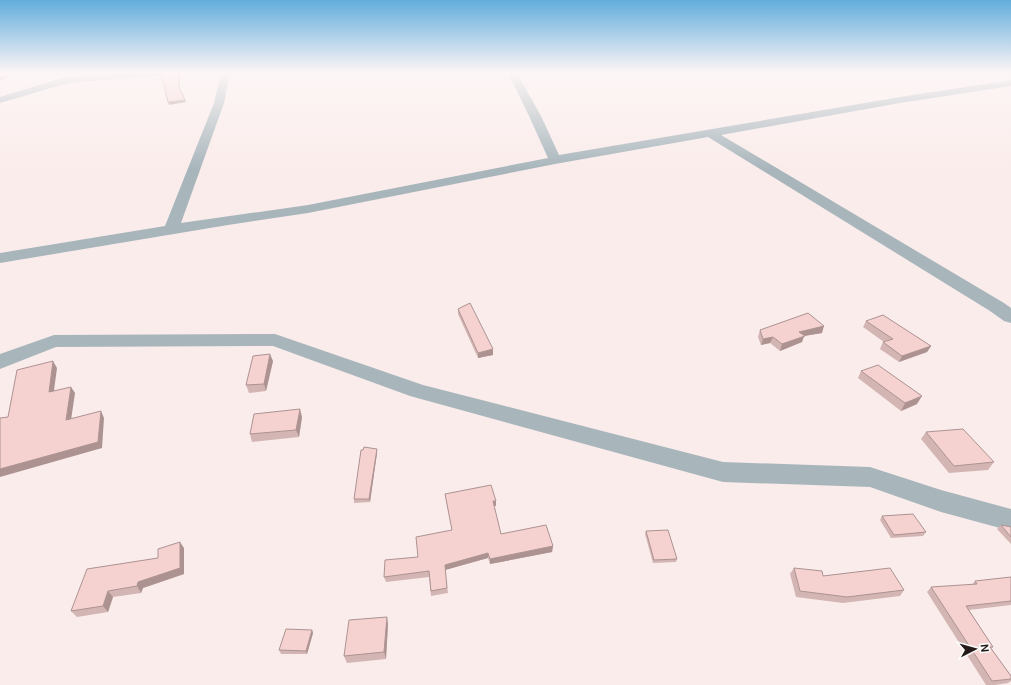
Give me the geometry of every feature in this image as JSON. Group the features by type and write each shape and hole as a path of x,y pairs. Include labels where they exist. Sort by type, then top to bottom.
{"street":[{"path":"171,230 218,105"},
{"path":"529,105 555,160"},
{"path":"0,258 379,196 555,160 871,105"},
{"path":"710,132 1011,317"},
{"path":"0,362 54,341 275,340 418,391 723,472 870,477 941,501 1011,520"}],"building":[{"path":"470,303 493,349 478,353 458,309"},
{"path":"808,313 824,326 799,332 805,336 782,344 773,337 763,339 760,330"},
{"path":"883,315 931,346 902,356 883,342 893,339 866,321"},
{"path":"270,354 264,384 246,385 253,356"},
{"path":"53,361 49,392 71,387 66,420 101,411 98,442 0,469 0,418 8,417 17,370"},
{"path":"878,365 922,396 905,403 861,371"},
{"path":"300,409 296,430 250,434 254,414"},
{"path":"963,429 994,462 954,466 926,432"},
{"path":"364,447 377,449 369,499 354,499 361,450 363,450"},
{"path":"491,485 496,501 493,501 501,534 546,525 553,546 490,559 488,553 445,565 447,588 431,591 429,571 384,577 385,560 418,557 416,537 452,530 445,494"},
{"path":"913,514 926,532 894,535 882,516"},
{"path":"1001,525 1011,527 1011,537"},
{"path":"668,530 677,559 654,560 646,531"},
{"path":"180,542 180,568 138,582 137,586 108,591 103,606 71,611 87,569 158,558 158,549"},
{"path":"794,568 822,571 823,576 890,568 904,590 847,597 800,591"},
{"path":"1011,577 1011,601 966,606 993,647 990,647 1011,676 1011,679 992,681 931,587 977,584 975,581"},
{"path":"387,617 384,652 344,656 349,620"},
{"path":"286,629 312,630 306,651 279,650"}]}
